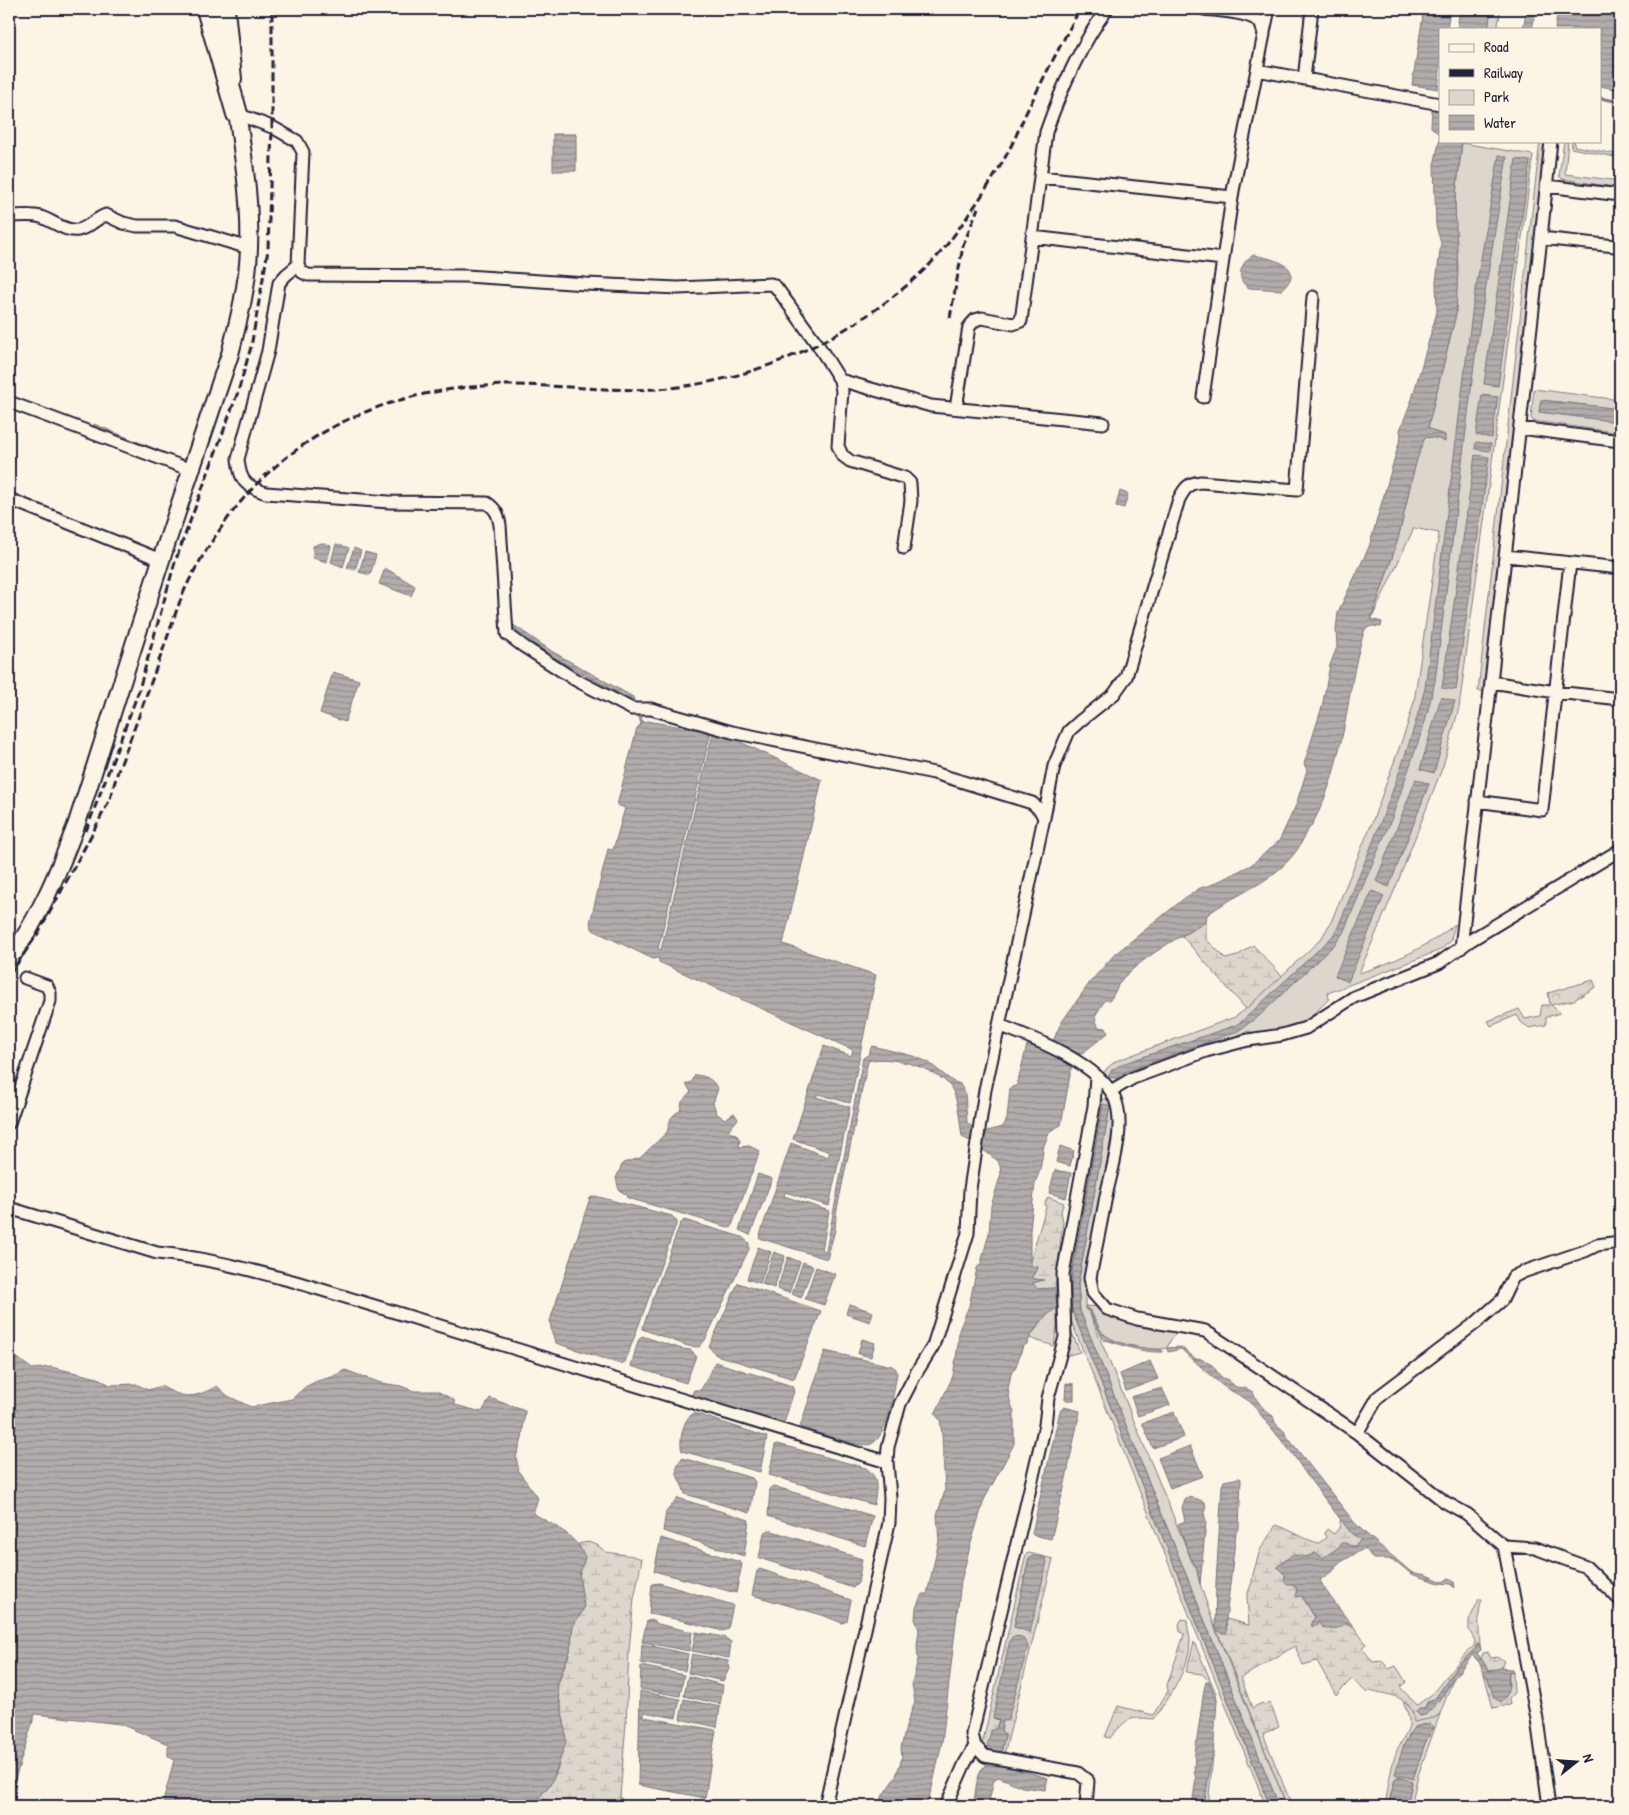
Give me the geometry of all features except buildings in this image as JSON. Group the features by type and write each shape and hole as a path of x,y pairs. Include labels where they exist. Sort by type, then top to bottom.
{"highway":[{"path":"207,9 237,114"}],"street":[{"path":"9,960 32,922 61,865 77,823 161,560 230,354 239,320 249,248 246,176 237,114 226,9"},
{"path":"956,408 969,327 975,320 982,318 1013,324 1020,320 1046,132 1084,43 1107,9"},
{"path":"1204,9 1243,14 1254,18 1261,23 1264,34"},
{"path":"1204,397 1232,197 1269,9"},
{"path":"1304,79 1312,9"},
{"path":"1257,70 1439,104"},
{"path":"237,114 272,127 297,141 303,152 298,265 302,272 308,276 466,276 678,288 772,284 781,293 840,380 842,391 838,446 842,454 850,461 905,478 910,483 911,501 904,548"},
{"path":"1461,948 1542,238 1551,142"},
{"path":"1040,177 1232,197"},
{"path":"1547,186 1620,195"},
{"path":"9,216 40,217 61,227 76,230 84,228 106,215 123,223 137,226 175,226 249,248"},
{"path":"1032,237 1223,259"},
{"path":"1542,238 1615,246"},
{"path":"298,265 280,283 268,351 238,459 240,473 245,483 252,488 266,493 388,502 487,503 498,514 500,525 507,634 574,679 632,709 651,709 732,732 934,773 1032,803 1040,810 1044,818"},
{"path":"825,1806 889,1523 888,1447 900,1404 914,1375 933,1346 968,1233 970,1189 985,1090 1054,766 1070,732 1080,721 1114,694 1126,677 1179,499 1185,487 1200,482 1297,490 1313,297"},
{"path":"840,380 931,406 1104,423"},
{"path":"9,402 191,470"},
{"path":"1520,428 1620,441"},
{"path":"9,499 161,560"},
{"path":"1506,556 1620,568"},
{"path":"1477,801 1542,810 1570,562"},
{"path":"1491,682 1620,699"},
{"path":"1111,1091 1133,1078 1206,1051 1306,1028 1354,997 1439,963 1620,850"},
{"path":"9,1123 50,1001 50,993 47,986 25,978"},
{"path":"1000,1025 1039,1040 1076,1061 1096,1076 1111,1091 1115,1100 1119,1113 1118,1138 1090,1278 1093,1293 1107,1309 1137,1319 1205,1331 1357,1433 1445,1502 1467,1514 1504,1546 1535,1548 1586,1567 1620,1600"},
{"path":"1086,1806 1088,1781 1084,1776 1068,1771 985,1756 975,1746 972,1734 1046,1425 1048,1398 1065,1337 1063,1274 1094,1106 1096,1076"},
{"path":"9,1208 157,1253 180,1255 228,1264 296,1282 887,1462"},
{"path":"1357,1433 1378,1397 1478,1322 1502,1300 1513,1277 1597,1245 1620,1242"},
{"path":"1504,1546 1550,1806"},
{"path":"946,1806 965,1763 975,1746"}],"green space":[{"path":"1491,9 1501,9 1497,28 1488,28"},
{"path":"1540,142 1545,142 1484,691 1478,691"},
{"path":"1564,142 1568,142 1565,174 1620,181 1620,188 1562,179 1559,176"},
{"path":"1572,142 1575,142 1574,146 1620,155 1620,158 1571,148"},
{"path":"1462,143 1533,155 1459,708 1443,766 1395,889 1359,973 1384,965 1422,947 1455,924 1450,942 1438,951 1328,993 1329,999 1299,1026 1267,1034 1249,1031 1129,1074 1114,1083 1107,1081 1103,1074 1116,1061 1235,1017 1321,939 1331,922 1373,820 1414,702 1439,533 1414,528 1371,620 1397,542 1416,462 1424,437 1437,438 1444,441 1445,435 1435,432 1428,427 1456,314 1455,203"},
{"path":"1534,389 1620,400 1620,409 1541,400 1539,412 1620,422 1620,433 1533,421 1531,418"},
{"path":"1206,922 1206,939 1226,959 1237,956 1253,945 1282,976 1246,1009 1182,936"},
{"path":"1593,980 1596,987 1574,1000 1551,1005 1560,1013 1546,1017 1546,1025 1529,1028 1521,1022 1517,1015 1491,1026 1488,1021 1519,1009 1525,1019 1540,1016 1542,1005 1550,1005 1548,993"},
{"path":"1103,1099 1112,1104 1115,1117 1085,1282 1085,1306 1100,1307 1106,1313 1125,1321 1178,1330 1167,1348 1153,1349 1127,1345 1106,1336 1089,1309 1193,1564 1196,1566 1215,1628 1287,1806 1279,1806 1080,1311 1078,1284 1110,1106 1103,1104 1072,1272 1072,1310 1270,1806 1266,1806 1068,1313 1066,1288 1100,1101"},
{"path":"1048,1197 1064,1203 1061,1211 1063,1222 1055,1288 1037,1289 1032,1283 1042,1280 1034,1279 1032,1276 1038,1267 1032,1267 1030,1262"},
{"path":"1057,1307 1054,1346 1029,1338 1045,1317"},
{"path":"1070,1328 1080,1352 1065,1356"},
{"path":"1341,1518 1351,1533 1362,1540 1357,1546 1339,1547 1323,1558 1315,1553 1282,1561 1285,1575 1302,1596 1316,1619 1311,1622 1313,1626 1320,1622 1347,1623 1354,1627 1366,1644 1362,1648 1373,1662 1382,1661 1389,1669 1396,1666 1406,1682 1400,1687 1417,1705 1431,1695 1474,1646 1475,1641 1469,1630 1469,1621 1479,1599 1482,1599 1479,1616 1480,1645 1477,1644 1475,1649 1458,1665 1435,1699 1428,1701 1420,1716 1442,1697 1454,1677 1440,1714 1434,1718 1414,1722 1410,1706 1405,1702 1399,1698 1370,1690 1367,1693 1352,1679 1336,1695 1317,1661 1303,1665 1295,1646 1241,1678 1252,1708 1262,1703 1265,1705 1270,1703 1279,1726 1263,1734 1292,1806 1287,1806 1216,1628 1221,1633 1226,1632 1226,1619 1249,1625 1247,1596 1260,1550 1276,1525 1319,1543 1326,1538 1324,1533 1327,1529 1334,1534 1339,1528"},
{"path":"588,1542 597,1545 606,1552 642,1559 634,1599 629,1650 620,1797 623,1801 622,1806 537,1806 537,1800 552,1782 559,1765 565,1727 557,1687 570,1651 573,1626 584,1608 579,1575 585,1557 578,1544"},
{"path":"1029,1553 1053,1559 1004,1755 1001,1754 1005,1735 1001,1731 1003,1720 993,1718 999,1720 986,1751 981,1749 1026,1554","holes":["1033,1556 1029,1632 1014,1626 1029,1558"]},
{"path":"1182,1619 1187,1620 1190,1639 1187,1660 1178,1682 1166,1702 1153,1719 1138,1718 1128,1720 1110,1738 1105,1737 1118,1706 1153,1715 1168,1691 1167,1685 1184,1635 1180,1631 1179,1624"},
{"path":"1194,1642 1216,1693 1217,1701 1209,1681 1202,1674 1186,1672"},
{"path":"1489,1652 1490,1657 1497,1656 1504,1661 1501,1668 1489,1671 1481,1658 1483,1653"},
{"path":"1509,1671 1513,1672 1514,1693 1509,1698 1510,1705 1493,1708 1484,1674 1488,1678 1493,1692 1509,1685"},
{"path":"1402,1698 1412,1710 1414,1717 1434,1718 1440,1714 1418,1775 1411,1806 1407,1806 1412,1782 1395,1779 1388,1806 1385,1806 1394,1759 1409,1725 1408,1715","holes":["1434,1727 1425,1743 1413,1778 1403,1747 1412,1730"]},
{"path":"1213,1756 1208,1806 1204,1806 1211,1759"}],"water":[{"path":"1424,9 1450,9 1447,28 1439,28 1438,89 1412,85"},
{"path":"1460,9 1491,9 1488,28 1457,28"},
{"path":"1527,9 1536,9 1532,28 1523,28"},
{"path":"1558,9 1620,9 1620,85 1615,89 1602,86 1602,28 1555,28"},
{"path":"1432,108 1439,109 1439,134 1431,127"},
{"path":"553,134 576,134 576,171 553,171"},
{"path":"1439,142 1462,142 1455,203 1458,269 1456,314 1428,427 1435,432 1445,435 1445,442 1437,438 1425,437 1420,450 1397,542 1371,619 1382,622 1381,627 1372,626 1365,629 1357,659 1344,727 1327,793 1299,848 1285,864 1269,877 1215,909 1207,915 1206,922 1153,954 1124,977 1110,1000 1105,1000 1095,1016 1098,1027 1106,1028 1108,1033 1082,1054 1074,1053 1061,1125 1050,1131 1044,1145 1040,1170 1035,1183 1030,1230 1030,1262 1032,1267 1038,1267 1032,1276 1034,1279 1044,1280 1032,1283 1038,1289 1055,1288 1057,1307 1039,1323 1027,1344 1023,1346 1011,1374 1008,1389 1014,1412 1014,1444 984,1500 961,1581 942,1742 926,1806 879,1806 883,1795 896,1776 902,1758 901,1748 907,1723 915,1702 912,1684 918,1659 919,1630 915,1619 916,1608 922,1594 927,1594 939,1541 937,1515 945,1491 942,1435 940,1420 935,1414 953,1376 959,1330 969,1306 977,1268 981,1263 989,1233 991,1206 1001,1174 998,1161 982,1149 987,1131 1003,1127 1007,1119 1010,1088 1017,1085 1027,1045 1048,1050 1061,1048 1053,1041 1061,1023 1091,981 1115,954 1186,897 1200,888 1211,885 1251,865 1279,841 1296,805 1307,770 1304,764 1322,707 1330,665 1337,647 1338,612 1369,547 1401,436 1400,430 1412,399 1437,312 1436,282 1441,243 1436,226 1434,165"},
{"path":"1499,155 1507,157 1477,341 1435,681 1425,722 1391,820 1343,933 1335,944 1259,1016 1238,1031 1125,1072 1116,1078 1108,1077 1112,1070 1122,1064 1236,1025 1332,937 1338,927 1397,780 1425,688 1473,305"},
{"path":"1516,159 1530,161 1498,386 1484,384"},
{"path":"1254,255 1278,261 1289,269 1291,275 1289,281 1282,290 1249,288 1244,284 1241,270 1246,261"},
{"path":"1482,395 1498,397 1492,438 1476,435"},
{"path":"1541,400 1620,409 1620,422 1539,412"},
{"path":"94,424 168,454 93,426"},
{"path":"1476,442 1491,444 1490,451 1475,449"},
{"path":"1475,455 1489,457 1456,690 1442,688"},
{"path":"1120,491 1128,494 1124,508 1116,506"},
{"path":"321,543 331,546 327,562 313,558 313,546"},
{"path":"336,544 349,548 343,567 331,562"},
{"path":"354,548 361,551 355,570 347,568"},
{"path":"365,552 376,555 370,575 359,572"},
{"path":"385,568 415,586 411,596 379,584"},
{"path":"512,624 553,652 633,697 636,706 634,707 632,701 551,656 511,627"},
{"path":"333,672 359,680 345,722 320,713"},
{"path":"1441,697 1455,701 1434,773 1420,769"},
{"path":"640,713 643,723 647,721 711,732 658,949 661,950 713,733 731,735 736,740 822,780 783,944 876,975 850,1103 818,1094 816,1097 850,1107 829,1206 785,1192 784,1196 829,1211 822,1250 826,1251 863,1058 868,1055 872,1046 913,1056 928,1062 952,1081 960,1084 965,1093 967,1122 973,1128 970,1141 962,1137 955,1096 947,1083 938,1076 915,1065 889,1060 877,1059 868,1061 836,1214 835,1230 827,1259 759,1238 791,1143 828,1157 830,1152 793,1139 824,1046 851,1056 853,1050 659,962 659,959 653,959 593,930 590,923 608,849 613,850 625,808 617,805 637,728 641,724 638,714"},
{"path":"1416,779 1429,784 1389,887 1376,881"},
{"path":"1372,891 1384,896 1348,982 1335,976"},
{"path":"695,1075 709,1079 718,1089 713,1103 717,1114 725,1119 734,1113 738,1119 727,1132 736,1134 740,1140 739,1147 749,1146 760,1151 731,1228 628,1198 627,1195 619,1190 616,1178 623,1163 640,1158 667,1132 671,1118 680,1111 682,1102 691,1092 686,1084 692,1082"},
{"path":"1103,1104 1110,1106 1078,1284 1080,1311 1279,1806 1270,1806 1072,1310 1072,1272"},
{"path":"1060,1146 1074,1151 1070,1166 1056,1162"},
{"path":"1055,1170 1071,1173 1066,1198 1049,1193"},
{"path":"758,1174 772,1179 750,1235 739,1230"},
{"path":"595,1196 672,1216 677,1222 625,1362 620,1364 556,1343 550,1321 590,1198"},
{"path":"684,1220 742,1237 749,1243 749,1249 705,1340 699,1347 688,1346 642,1329 680,1224"},
{"path":"758,1247 771,1252 760,1283 747,1279"},
{"path":"774,1252 785,1256 774,1288 762,1284"},
{"path":"788,1257 800,1262 789,1293 777,1289"},
{"path":"803,1262 813,1266 801,1298 792,1294"},
{"path":"816,1267 835,1274 824,1305 805,1299"},
{"path":"738,1283 821,1311 794,1379 716,1355 709,1347"},
{"path":"849,1304 873,1312 870,1322 846,1314"},
{"path":"1085,1306 1099,1329 1110,1338 1124,1344 1162,1350 1163,1352 1141,1350 1104,1341"},
{"path":"642,1336 682,1349 691,1350 696,1356 686,1383 631,1366 638,1341"},
{"path":"862,1339 875,1343 871,1357 858,1354"},
{"path":"1181,1347 1196,1359 1199,1358 1212,1365 1221,1377 1236,1387 1245,1388 1253,1392 1261,1406 1273,1416 1275,1423 1285,1432 1354,1522 1364,1532 1411,1572 1426,1575 1443,1582 1449,1578 1454,1582 1455,1588 1450,1584 1439,1583 1411,1574 1398,1563 1388,1559 1373,1559 1365,1548 1336,1565 1335,1569 1320,1580 1330,1597 1354,1627 1347,1623 1338,1628 1329,1629 1322,1627 1319,1622 1312,1627 1311,1622 1315,1618 1302,1596 1295,1597 1297,1589 1293,1584 1286,1584 1284,1580 1285,1575 1277,1567 1292,1555 1308,1557 1315,1553 1323,1558 1339,1547 1341,1543 1356,1546 1361,1540 1351,1533 1292,1453 1253,1405 1223,1386 1181,1349 1168,1352 1167,1348"},
{"path":"825,1351 892,1366 896,1369 894,1390 886,1423 877,1440 871,1444 847,1442 800,1427"},
{"path":"15,1356 32,1369 51,1367 98,1378 110,1385 136,1384 148,1390 161,1386 176,1393 189,1396 217,1386 228,1396 251,1407 292,1399 305,1387 345,1370 381,1383 401,1386 414,1391 437,1391 454,1400 455,1405 482,1412 490,1398 525,1411 522,1439 516,1457 519,1472 538,1498 533,1513 569,1536 585,1557 579,1575 584,1608 573,1626 570,1651 557,1687 566,1742 552,1782 537,1800 537,1806 186,1806 163,1802 174,1760 168,1756 168,1744 120,1724 35,1714 12,1789 9,1786 9,1359"},
{"path":"1150,1361 1158,1379 1126,1391 1120,1374"},
{"path":"715,1362 792,1386 794,1391 784,1423 691,1396 694,1390 701,1390"},
{"path":"1066,1383 1074,1384 1074,1400 1065,1400"},
{"path":"1162,1388 1170,1405 1138,1416 1131,1397"},
{"path":"1064,1407 1080,1411 1063,1493 1058,1492 1058,1494 1062,1495 1051,1539 1033,1535 1032,1533 1060,1411"},
{"path":"1174,1412 1184,1437 1153,1448 1142,1423"},
{"path":"694,1413 767,1437 760,1472 682,1451 681,1439 683,1430 688,1417"},
{"path":"778,1444 866,1468 875,1480 874,1505 769,1475 775,1445"},
{"path":"1190,1446 1203,1476 1170,1488 1158,1458"},
{"path":"682,1458 752,1478 755,1482 750,1513 685,1494 677,1472 677,1467"},
{"path":"1241,1479 1239,1528 1236,1532 1226,1619 1227,1633 1221,1633 1215,1628 1222,1486 1224,1481"},
{"path":"773,1486 873,1516 865,1546 768,1516 770,1488"},
{"path":"1192,1497 1205,1502 1206,1511 1204,1512 1206,1522 1200,1584 1196,1566 1193,1564 1178,1524 1185,1521 1182,1508 1185,1499"},
{"path":"678,1498 749,1520 744,1556 663,1531 666,1512"},
{"path":"769,1530 862,1559 858,1583 853,1588 759,1558 764,1533"},
{"path":"661,1538 740,1562 742,1564 736,1593 654,1571"},
{"path":"1033,1556 1045,1558 1047,1562 1030,1632 1014,1627 1029,1558"},
{"path":"760,1569 851,1600 847,1621 842,1623 822,1615 752,1595 757,1571"},
{"path":"659,1583 733,1605 728,1629 723,1631 649,1614 652,1584"},
{"path":"653,1620 658,1624 692,1632 689,1651 642,1642 647,1621"},
{"path":"696,1632 724,1637 731,1642 729,1658 692,1651"},
{"path":"1013,1636 1022,1637 1028,1646 1008,1720 1003,1721 1001,1731 1005,1734 1001,1754 986,1751 991,1731 997,1728 999,1720 993,1718 1010,1640"},
{"path":"642,1644 688,1654 685,1671 641,1663"},
{"path":"1478,1644 1481,1650 1477,1653 1489,1671 1501,1668 1512,1669 1513,1672 1509,1671 1508,1691 1504,1699 1501,1702 1494,1698 1488,1679 1479,1662 1472,1655 1448,1686 1439,1702 1435,1703 1434,1707 1425,1715 1420,1716 1416,1712 1420,1709 1425,1709 1428,1701 1435,1699 1458,1665"},
{"path":"692,1654 728,1661 729,1669 723,1681 688,1673"},
{"path":"641,1666 684,1675 680,1696 640,1689"},
{"path":"688,1676 723,1685 720,1704 684,1696"},
{"path":"1209,1681 1217,1701 1213,1756 1204,1806 1192,1806 1196,1778 1194,1772 1195,1753 1204,1690 1206,1682"},
{"path":"640,1691 680,1699 676,1718 644,1712 644,1717 716,1730 705,1798 638,1785"},
{"path":"684,1699 720,1707 717,1727 680,1719"},
{"path":"1430,1723 1434,1727 1425,1743 1413,1779 1395,1774 1403,1747 1414,1727"},
{"path":"988,1763 995,1763 1048,1778 1045,1790 1022,1787 999,1777 994,1779 988,1806 974,1802 979,1775"},
{"path":"1398,1776 1412,1782 1407,1806 1388,1806 1395,1779"}],"waterway":[{"path":"1602,98 1620,102"}],"railway":[{"path":"86,831 138,693 175,562 238,392 251,347 268,250 272,127 272,9"},
{"path":"9,975 39,932 110,799 118,771 186,587 202,557 221,528 248,493 278,464 312,439 348,419 387,404 427,393 470,387 513,385 631,390 670,388 705,383 773,363 806,350 838,333 897,293 924,270 952,238 1003,162 1033,98 1080,9"},
{"path":"950,318 963,246 978,208"}]}
